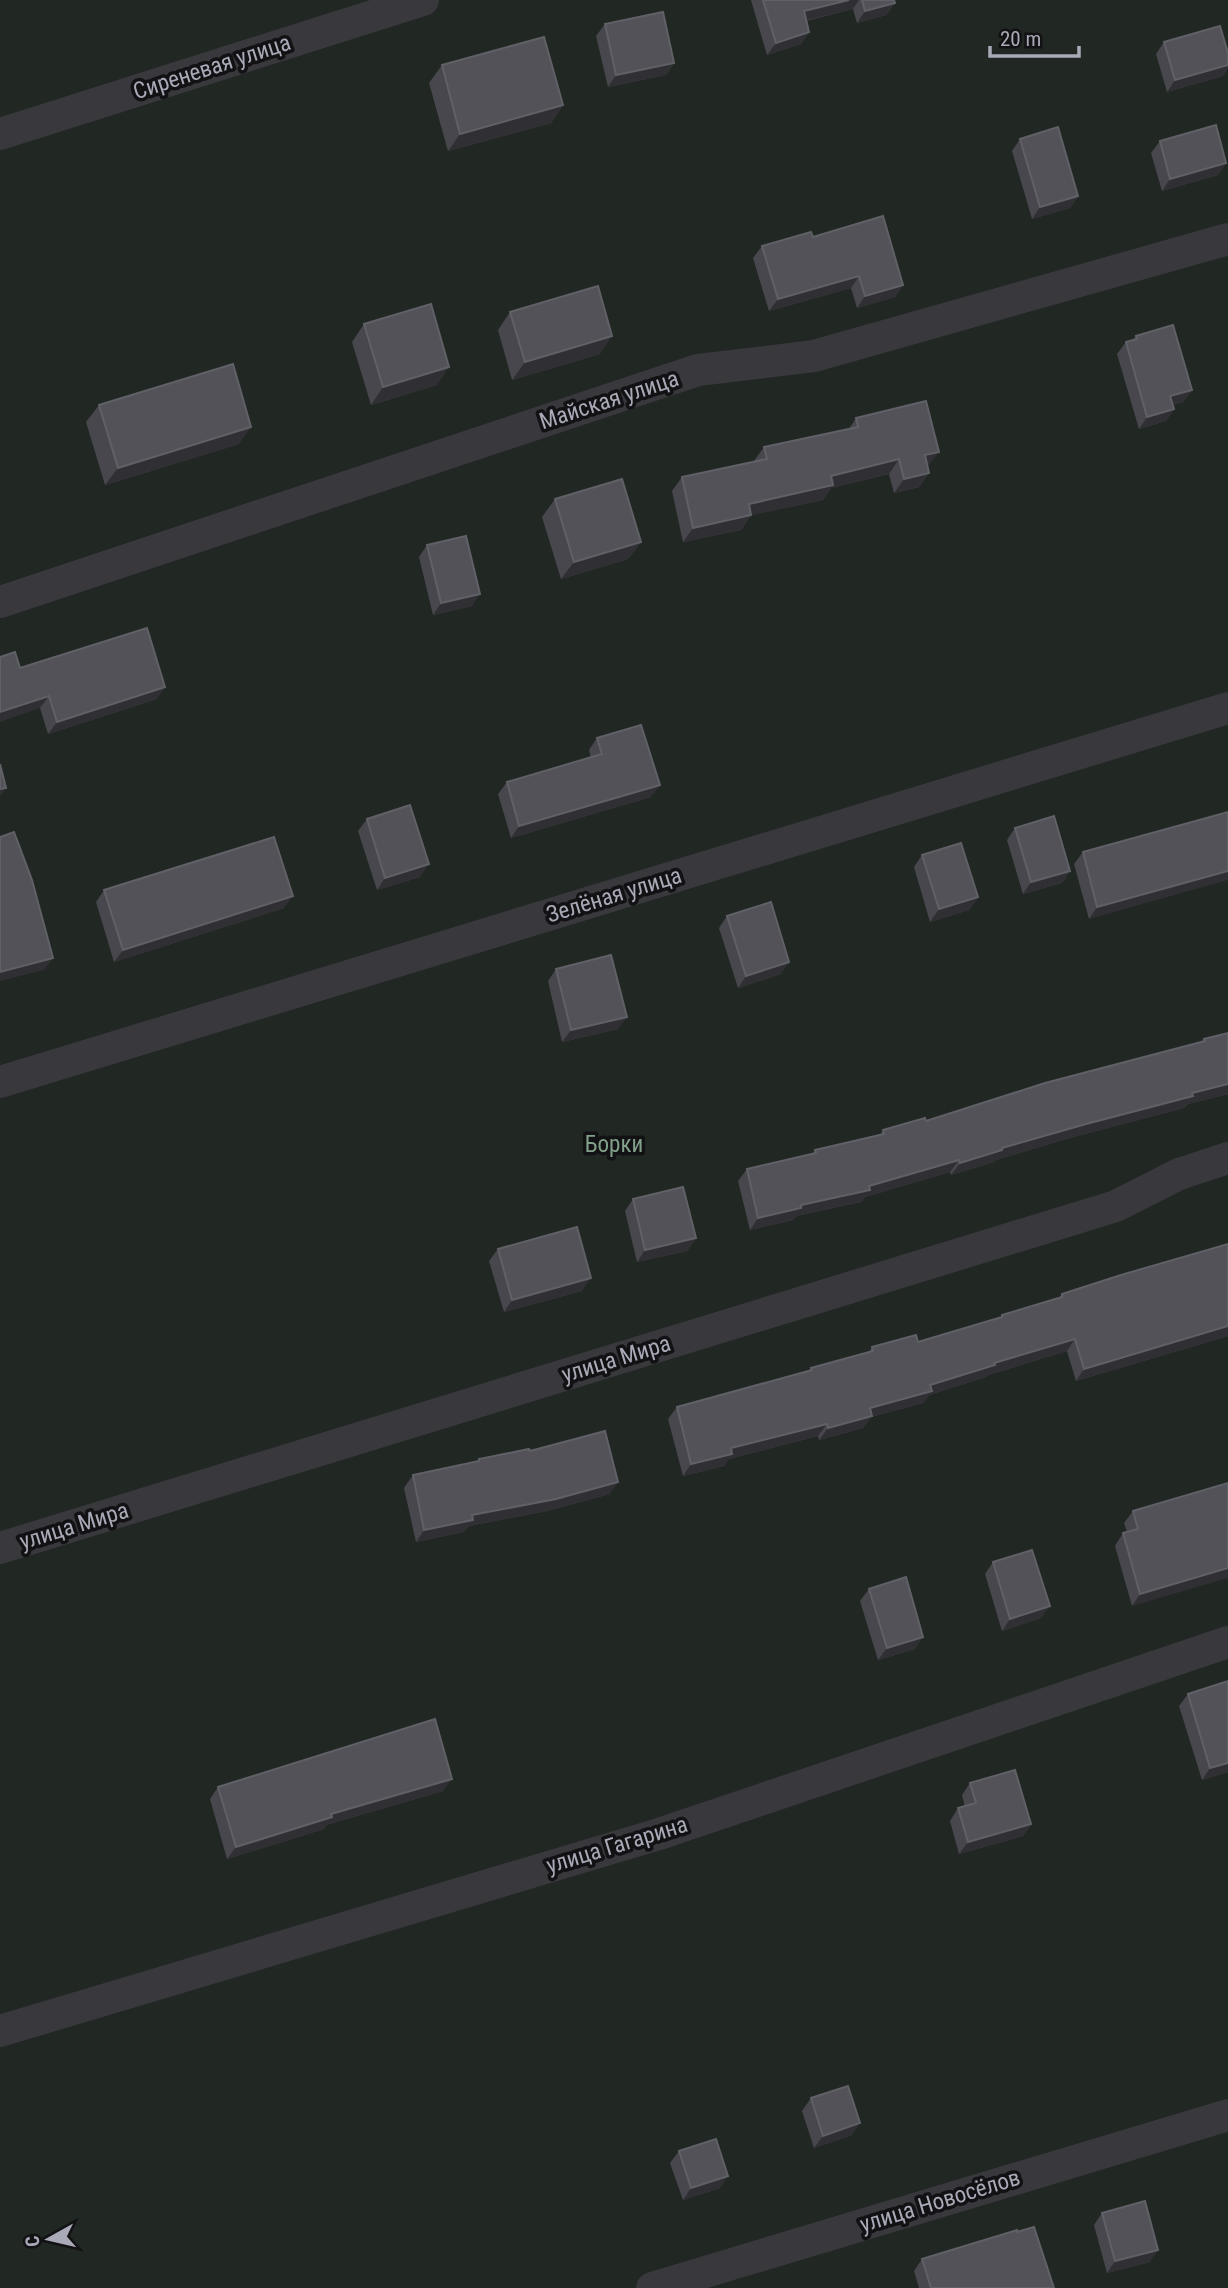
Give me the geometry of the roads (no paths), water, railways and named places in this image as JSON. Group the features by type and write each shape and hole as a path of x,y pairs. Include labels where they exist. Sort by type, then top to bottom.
{"street":[{"name":"Сиреневая улица","path":"0,134 423,0"},
{"name":"Майская улица","path":"0,602 698,370 814,356 1228,239"},
{"name":"Зелёная улица","path":"0,1082 1228,708"},
{"name":"улица Мира","path":"0,1549 1116,1206 1179,1174 1228,1158"},
{"name":"улица Гагарина","path":"0,2031 659,1834 1228,1642"},
{"name":"улица Новосёлов","path":"652,2288 1228,2115"}],"park label":[{"name":"Борки","path":"614,1144"}]}
